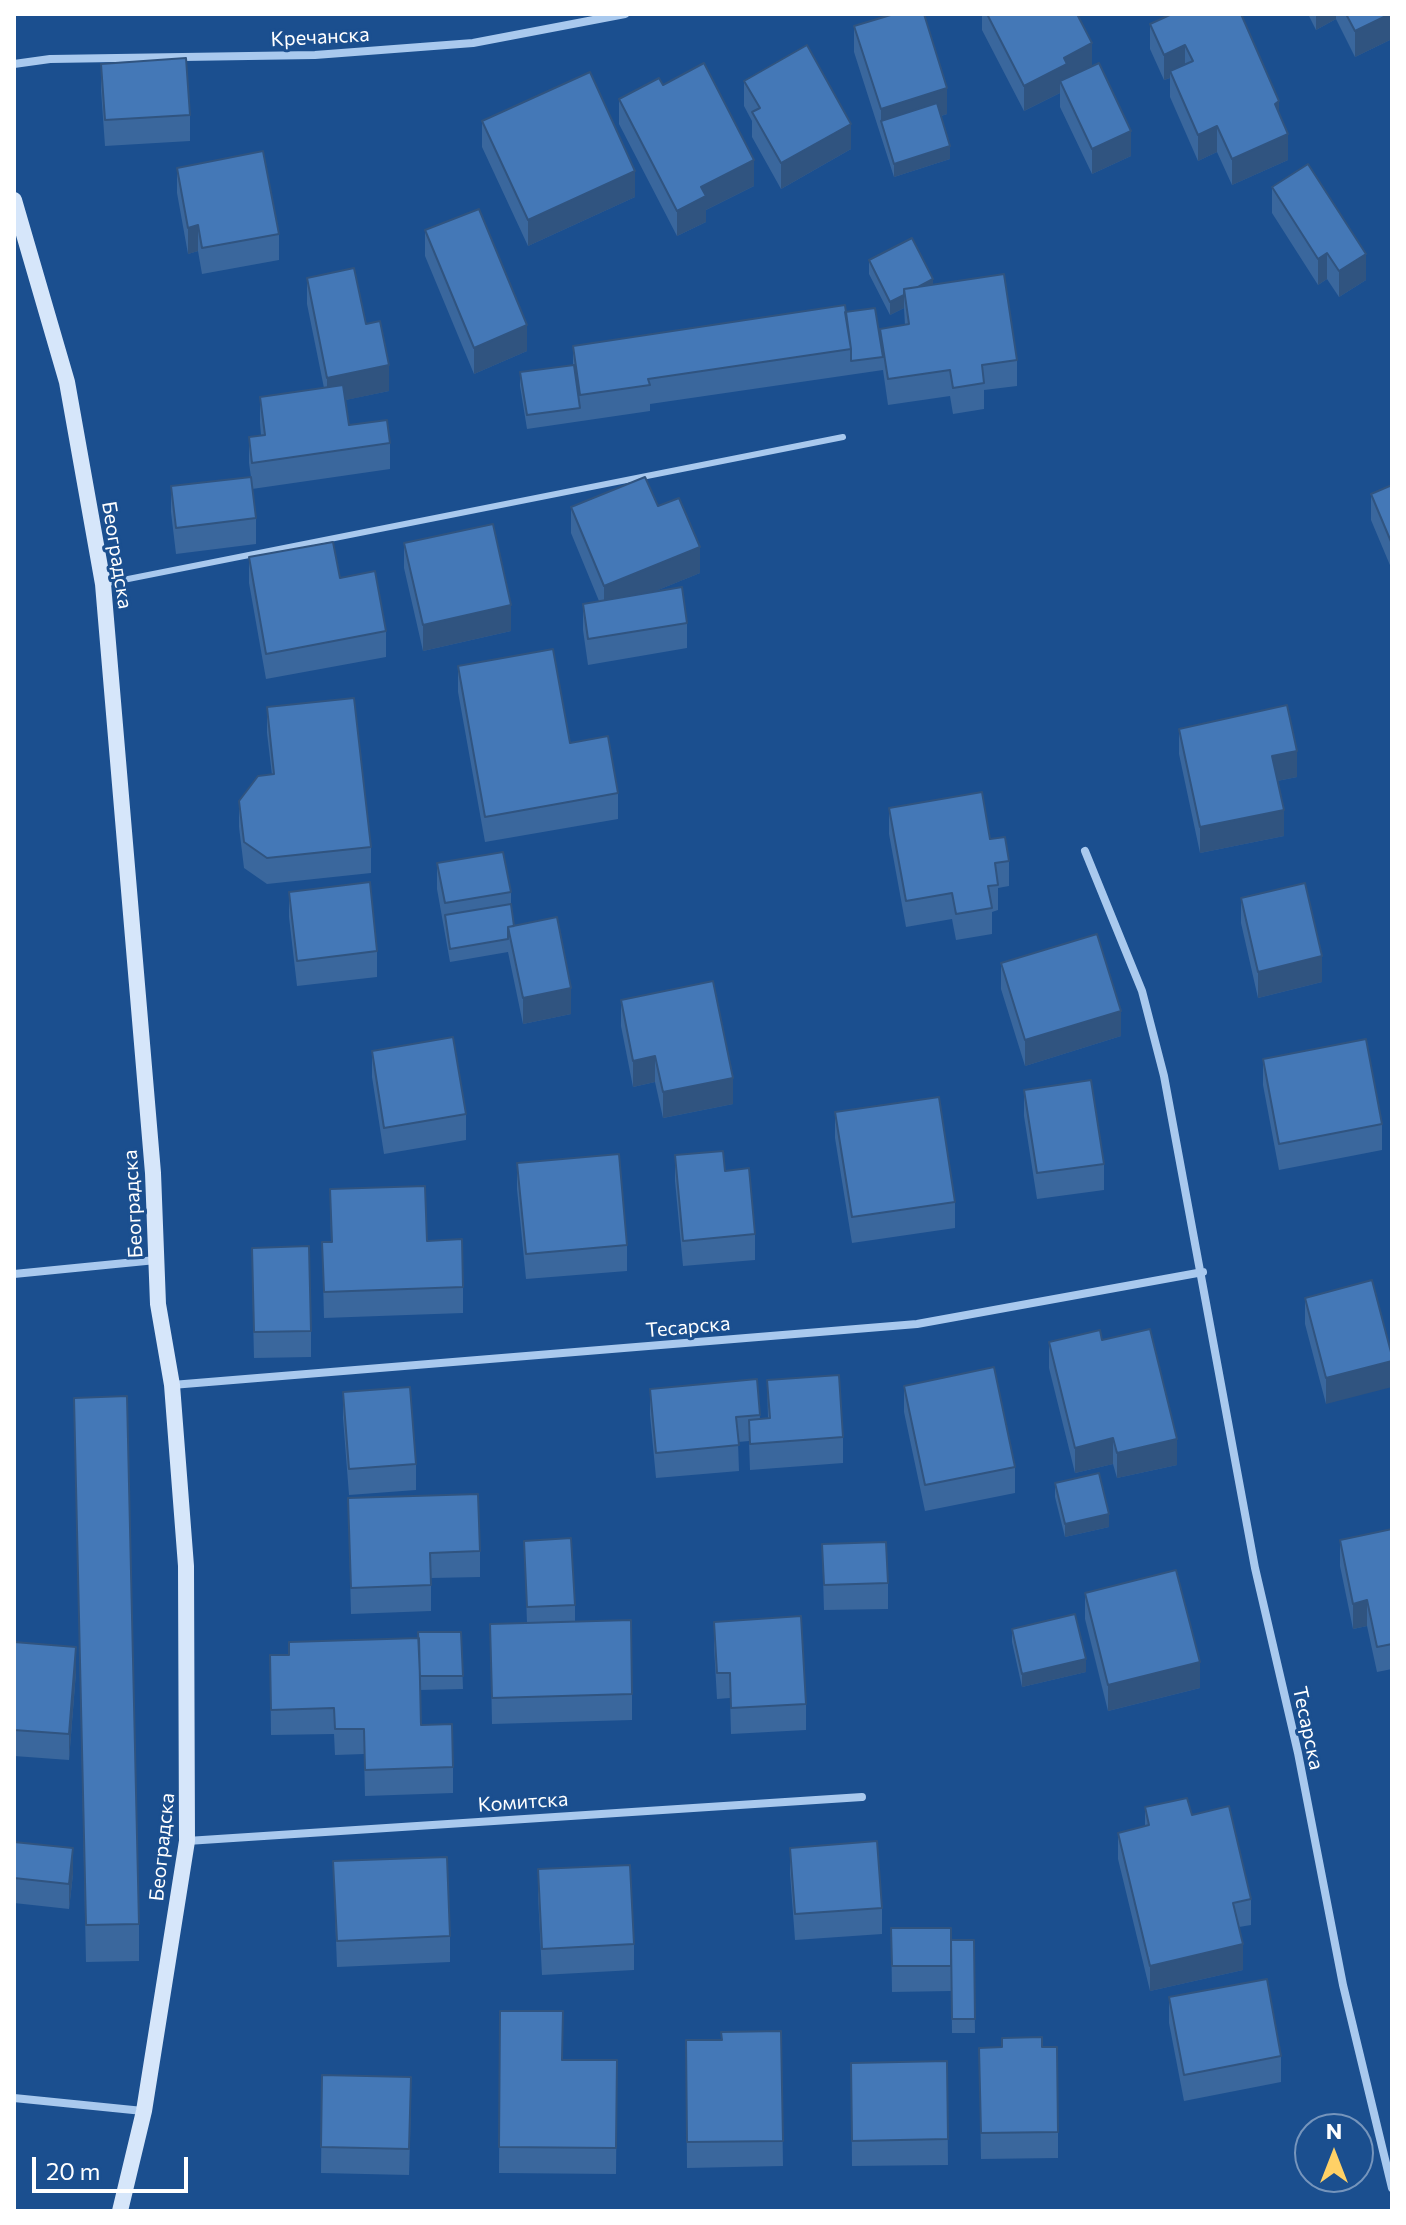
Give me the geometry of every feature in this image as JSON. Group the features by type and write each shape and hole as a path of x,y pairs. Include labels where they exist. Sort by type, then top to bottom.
{"main road":[{"name":"Београдска","path":"14,200 67,382 103,584 153,1173 158,1304 172,1385 186,1566 187,1841 144,2111 120,2211"}],"street":[{"name":"Кречанска","path":"14,64 50,59 315,55 441,45 625,14"},
{"name":"Тесарска","path":"1085,851 1142,991 1164,1076 1203,1272 1255,1568 1298,1753 1343,1985 1392,2188"},
{"path":"14,1274 156,1260"},
{"name":"Тесарска","path":"172,1385 917,1324 1203,1272"},
{"name":"Комитска","path":"187,1841 862,1797"},
{"path":"14,2098 144,2111"}],"lane":[{"path":"103,584 843,437"}],"building":[{"path":"894,14 924,14 947,88 881,109 854,26"},
{"path":"987,14 1077,14 1092,43 1064,58 1067,64 1024,86"},
{"path":"1172,14 1241,14 1279,101 1275,104 1288,134 1232,159 1217,126 1198,135 1170,71 1193,61 1185,45 1164,55 1150,24"},
{"path":"1346,14 1390,14 1355,31"},
{"path":"807,45 851,124 781,163 752,112 760,108 744,81"},
{"path":"186,58 190,115 105,120 101,64"},
{"path":"704,63 754,160 701,187 706,196 677,211 619,99 659,78 663,85"},
{"path":"1099,63 1131,131 1092,149 1060,81"},
{"path":"590,72 635,171 528,220 482,121"},
{"path":"937,103 950,146 894,164 881,121"},
{"path":"263,151 279,234 202,248 198,225 188,228 177,168"},
{"path":"1308,164 1366,254 1339,271 1327,253 1318,259 1272,187"},
{"path":"479,209 527,325 474,348 425,230"},
{"path":"912,238 933,279 918,287 904,289 904,295 890,302 869,260"},
{"path":"354,268 366,324 380,321 389,365 327,378 307,278"},
{"path":"1004,274 1017,360 982,365 984,383 953,388 950,370 888,379 880,329 909,324 904,289"},
{"path":"845,305 851,349 648,379 650,385 580,395 573,346"},
{"path":"875,308 883,357 851,361 845,312"},
{"path":"574,365 580,408 527,415 520,372"},
{"path":"343,385 349,425 387,420 390,443 252,463 249,437 265,435 260,397"},
{"path":"251,477 256,518 176,528 171,486"},
{"path":"645,477 658,506 679,498 700,547 604,586 571,507"},
{"path":"1392,485 1392,544 1371,494"},
{"path":"493,524 511,605 423,625 404,543"},
{"path":"333,542 340,578 375,571 386,631 266,654 249,557"},
{"path":"682,587 687,623 588,639 583,604"},
{"path":"553,649 570,743 608,736 618,793 485,817 458,666"},
{"path":"354,698 371,847 267,858 244,842 239,801 258,776 274,774 267,707"},
{"path":"1287,705 1297,751 1272,756 1284,810 1200,827 1179,729"},
{"path":"982,792 990,839 1005,837 1009,861 995,863 998,885 988,886 992,908 956,914 952,893 906,901 889,808"},
{"path":"503,852 511,892 445,903 437,863"},
{"path":"370,882 377,951 297,961 289,892"},
{"path":"1305,883 1322,956 1258,972 1241,898"},
{"path":"511,904 514,926 508,927 508,939 450,949 445,915"},
{"path":"557,917 571,988 523,998 508,927"},
{"path":"1097,934 1121,1011 1025,1040 1001,963"},
{"path":"713,981 733,1078 663,1092 655,1056 633,1061 621,1000"},
{"path":"453,1037 466,1114 384,1128 372,1051"},
{"path":"1366,1039 1382,1124 1279,1144 1263,1059"},
{"path":"1091,1080 1104,1164 1037,1173 1024,1090"},
{"path":"939,1097 955,1202 852,1217 835,1112"},
{"path":"723,1151 725,1171 749,1168 755,1234 683,1241 675,1155"},
{"path":"619,1154 627,1245 526,1254 517,1163"},
{"path":"425,1186 427,1241 462,1239 463,1287 324,1292 322,1242 332,1242 330,1189"},
{"path":"309,1246 311,1331 254,1332 252,1248"},
{"path":"1372,1280 1392,1361 1326,1378 1305,1298"},
{"path":"1150,1329 1177,1439 1117,1453 1113,1438 1075,1448 1049,1342 1100,1330 1102,1340"},
{"path":"994,1367 1015,1467 925,1485 904,1386"},
{"path":"839,1375 843,1437 750,1444 749,1420 770,1418 767,1380"},
{"path":"757,1379 760,1415 736,1417 739,1445 656,1453 650,1389"},
{"path":"410,1387 416,1464 349,1469 343,1392"},
{"path":"127,1396 139,1924 86,1925 74,1398"},
{"path":"1099,1473 1109,1514 1065,1524 1055,1483"},
{"path":"478,1494 480,1551 430,1553 431,1585 351,1588 348,1498"},
{"path":"1392,1529 1392,1644 1377,1647 1367,1600 1353,1604 1340,1540"},
{"path":"571,1538 575,1605 527,1607 524,1541"},
{"path":"886,1542 888,1583 824,1585 822,1544"},
{"path":"1176,1570 1200,1662 1108,1685 1085,1593"},
{"path":"1075,1614 1086,1659 1022,1674 1012,1629"},
{"path":"801,1616 806,1704 731,1708 730,1673 717,1673 714,1622"},
{"path":"631,1620 632,1694 492,1698 490,1624"},
{"path":"418,1632 461,1632 463,1676 420,1676"},
{"path":"419,1638 421,1725 452,1724 453,1767 365,1770 364,1729 335,1729 334,1708 271,1710 270,1655 289,1655 289,1642"},
{"path":"14,1642 76,1647 69,1734 14,1730"},
{"path":"1187,1798 1192,1815 1229,1806 1251,1899 1233,1903 1243,1944 1150,1966 1118,1833 1149,1825 1145,1807"},
{"path":"877,1841 882,1908 795,1914 790,1848"},
{"path":"14,1842 73,1848 69,1884 14,1878"},
{"path":"447,1857 450,1936 337,1941 333,1861"},
{"path":"630,1865 634,1944 542,1949 538,1869"},
{"path":"891,1928 951,1928 951,1966 892,1966"},
{"path":"951,1940 974,1940 975,2019 952,2019"},
{"path":"1267,1979 1281,2056 1184,2075 1169,1997"},
{"path":"500,2011 563,2011 562,2060 617,2060 616,2148 499,2147"},
{"path":"781,2031 783,2141 687,2142 686,2040 722,2040 721,2032"},
{"path":"1042,2037 1042,2047 1057,2047 1058,2132 981,2133 979,2048 1002,2047 1002,2038"},
{"path":"947,2061 948,2139 852,2141 851,2063"},
{"path":"322,2075 411,2077 409,2149 321,2147"}]}
